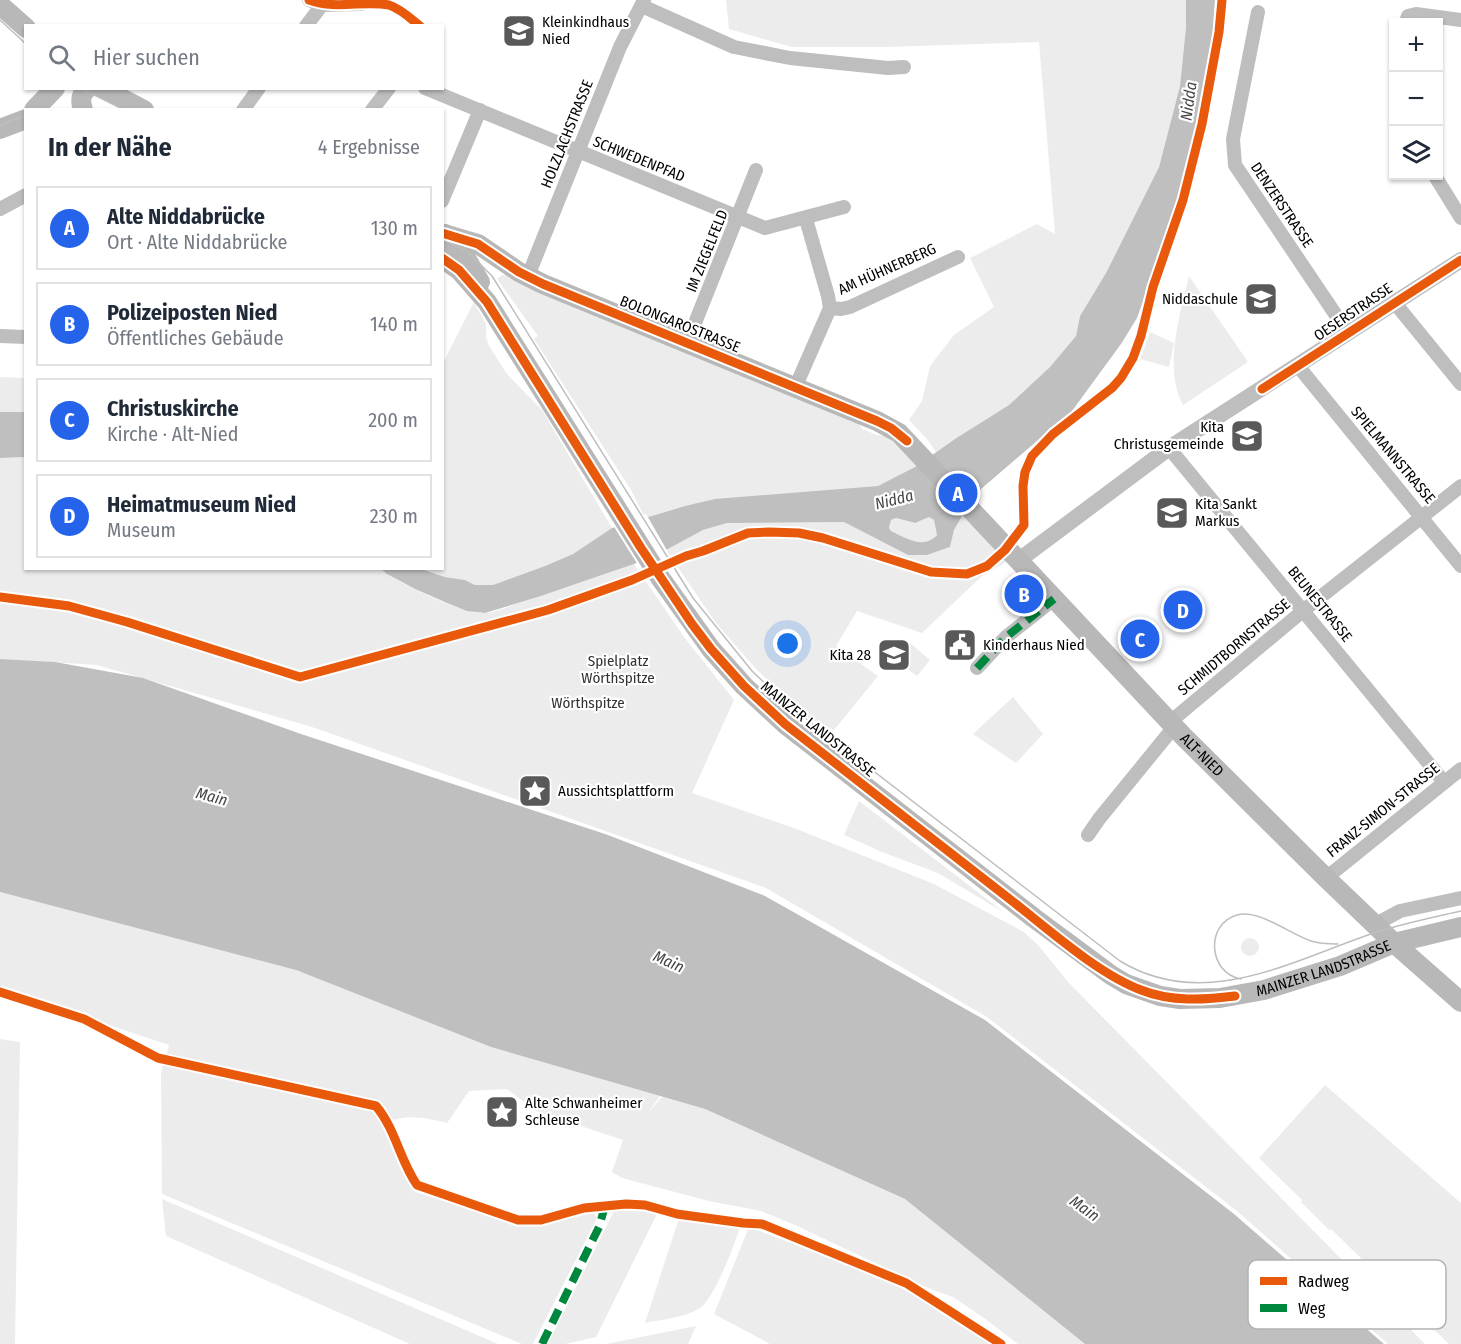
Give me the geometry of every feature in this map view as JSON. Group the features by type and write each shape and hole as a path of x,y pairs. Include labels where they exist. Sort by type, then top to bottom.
{"main road":[{"path":"0,5 24,26"},
{"path":"34,108 53,90"},
{"path":"83,108 81,98 85,90"},
{"path":"106,90 140,108"},
{"path":"0,129 24,117"},
{"path":"444,233 478,244 488,267 487,302"},
{"path":"444,234 458,247 488,267"},
{"path":"444,257 524,274"},
{"path":"444,259 459,270 487,302"},
{"name":"BOLONGAROSTRASSE","path":"524,274 891,428 907,441 1015,556"},
{"name":"MAINZER LANDSTRASSE","path":"487,302 661,579 711,649 744,687 772,713 1034,918 1126,984 1160,996 1180,999 1220,998 1264,990 1325,971 1394,943 1461,927"},
{"name":"ALT-NIED","path":"1015,556 1172,724 1326,878 1394,943 1461,1002"}],"street":[{"path":"307,24 316,2 362,4"},
{"name":"HOLZLACHSTRASSE","path":"524,274 578,152 620,47 643,3 734,47 790,58 888,68 904,67"},
{"name":"DENZERSTRASSE","path":"1258,12 1233,139 1235,165 1348,333"},
{"path":"1409,18 1416,14 1461,20"},
{"path":"244,108 258,90"},
{"path":"374,108 387,90"},
{"name":"SCHWEDENPFAD","path":"430,90 765,228 806,219 844,207"},
{"path":"444,196 480,110"},
{"name":"IM ZIEGELFELD","path":"687,343 756,170"},
{"path":"1437,180 1461,218"},
{"path":"0,209 24,196"},
{"path":"795,388 830,308 830,301 806,219"},
{"name":"AM HÜHNERBERG","path":"830,308 850,307 958,257"},
{"name":"OESERSTRASSE","path":"1015,556 1169,448 1461,260"},
{"path":"1394,302 1461,384"},
{"path":"0,336 24,337"},
{"name":"SPIELMANNSTRASSE","path":"1298,366 1461,566"},
{"name":"BEUNESTRASSE","path":"1169,448 1444,782"},
{"name":"SCHMIDTBORNSTRASSE","path":"1088,835 1172,724 1304,610 1461,486"},
{"path":"977,668 1006,637 1054,599"},
{"name":"FRANZ-SIMON-STRASSE","path":"1326,878 1461,769"},
{"name":"MAINZER LANDSTRASSE","path":"1376,924 1400,911 1461,898"}],"green space":[{"path":"726,0 1186,0 1186,27 1180,86 1159,167 1106,273 1080,316 1076,336 1050,367 1009,405 936,452 909,420 922,401 930,366 954,335 994,307 970,258 1037,224 1055,234 1039,42 885,47 792,47 729,29"},
{"path":"502,275 510,276 859,423 862,429 877,435 889,436 918,465 878,486 685,506 645,518 631,490 534,339 538,336 497,279"},
{"path":"1189,276 1248,362 1183,405 1177,391 1174,358 1178,324"},
{"path":"474,302 486,324 489,346 507,374 542,410 612,528 573,554 493,585 475,585 465,580 445,577 424,570 444,570 444,361"},
{"path":"1150,332 1174,343 1169,367 1140,359"},
{"path":"0,377 24,378 24,412 0,412"},
{"name":"Wörthspitze","path":"24,457 24,570 382,570 401,582 448,604 486,613 634,564 684,637 734,700 692,793 794,828 934,884 1024,932 1039,946 1067,981 1342,1260 1293,1260 1237,1211 987,1017 766,888 312,727 97,665 0,659 0,458"},
{"path":"963,513 1008,561 982,576 922,633 857,611 836,646 878,676 834,730 807,717 757,670 716,623 666,550 703,530 727,523 844,522 908,555 927,555 950,547 954,530"},
{"path":"929,517 934,520 937,535 926,542 908,539 889,528 891,520 896,518 914,523"},
{"path":"910,643 930,660 917,676 897,662"},
{"path":"1013,697 1043,734 1016,763 973,734"},
{"path":"859,801 1005,913 938,873 844,835"},
{"path":"0,892 296,970 491,1047 660,1096 648,1113 662,1097 705,1109 905,1199 1085,1344 1018,1344 953,1297 928,1288 795,1225 761,1211 709,1201 622,1178 612,1172 623,1140 536,1111 507,1089 469,1091 447,1123 407,1117 384,1125 415,1192 524,1225 594,1213 597,1218 533,1344 522,1344 162,1194 161,1073 169,1045 0,989"},
{"path":"1250,938 1256,941 1259,947 1256,953 1250,956 1244,953 1241,947 1244,941"},
{"path":"0,1039 20,1042 15,1344 0,1344"},
{"path":"1325,1085 1461,1203 1461,1344 1449,1344 1434,1329 1446,1329 1446,1260 1363,1260 1331,1229 1329,1230 1259,1158"},
{"path":"162,1199 498,1344 410,1344 166,1236"},
{"path":"615,1209 631,1209 657,1214 596,1337 565,1344 548,1344"},
{"path":"679,1218 740,1227 734,1246 706,1303 687,1314 645,1323"},
{"path":"749,1227 906,1287 992,1344 770,1344 714,1314"},
{"path":"696,1326 688,1344 606,1344"},
{"name":"Wörthspitze","path":"1371,1329 1410,1329 1425,1344 1388,1344"}],"water":[{"name":"Nidda","path":"1186,0 1215,0 1212,40 1192,151 1174,214 1137,318 1072,411 974,495 954,530 950,547 927,555 908,555 844,522 727,523 703,530 634,564 485,613 467,611 447,603 415,589 382,570 424,570 445,577 465,580 475,585 493,585 573,554 612,528 685,506 715,499 878,486 915,467 1009,405 1050,367 1076,336 1080,316 1106,273 1159,167 1180,86 1186,27","holes":["929,517 934,520 937,535 926,542 920,542 908,539 889,528 891,520 896,518 915,523"]},
{"path":"0,412 24,412 24,457 0,458"},
{"name":"Main","path":"0,659 55,662 143,678 301,734 608,835 765,896 985,1020 1234,1214 1287,1260 1248,1260 1248,1329 1367,1329 1384,1344 1085,1344 905,1199 705,1109 491,1047 296,970 0,892"}],"pier":[{"path":"646,514 668,552 638,565 613,525"}],"tram line":[{"path":"0,20 24,42"},
{"path":"84,90 121,108"},
{"path":"0,125 24,116"},
{"path":"444,240 468,252 492,276 693,598 752,671 815,726 1120,961 1151,975 1182,982 1213,982 1276,969 1380,931 1461,911"},
{"path":"1241,979 1230,975 1222,968 1215,948 1219,928 1227,920 1237,915 1246,914 1265,919 1314,942 1338,944"}],"marked path":[{"path":"977,668 1006,637 1054,599"},
{"path":"542,1344 599,1227 605,1206"}],"cycle path":[{"path":"309,0 340,5 389,5 417,24"},
{"path":"0,597 69,606 300,677 548,610 632,580 686,556 748,533 799,533 823,538 931,572 967,574 987,566 1005,550 1024,525 1023,486 1025,472 1032,456 1053,434 1112,388 1133,358 1153,287 1183,200 1202,124 1219,32 1222,0"},
{"path":"444,234 478,244 519,272 543,284 877,421 891,428 907,441"},
{"path":"444,259 459,270 487,302 641,548 692,624 744,686 785,724 1107,973 1141,990 1164,997 1200,999 1235,996"},
{"path":"1262,389 1461,260"},
{"path":"0,992 84,1019 158,1058 376,1106 383,1115 417,1185 518,1220 541,1220 584,1208 626,1204 645,1205 677,1214 762,1224 906,1283 1001,1344"}],"place":[{"name":"Kleinkindhaus Nied","path":"519,31"},
{"name":"Niddaschule","path":"1261,299"},
{"name":"Kita Christusgemeinde","path":"1247,436"},
{"name":"Alte Niddabrücke","path":"958,493"},
{"name":"Kita Sankt Markus","path":"1172,513"},
{"name":"Polizeiposten Nied","path":"1024,594"},
{"name":"Heimatmuseum Nied","path":"1183,610"},
{"name":"Christuskirche","path":"1140,639"},
{"name":"Kinderhaus Nied","path":"960,645"},
{"name":"Kita 28","path":"894,655"},
{"name":"Aussichtsplattform","path":"535,791"},
{"name":"Alte Schwanheimer Schleuse","path":"502,1112"}],"park label":[{"name":"Spielplatz Wörthspitze","path":"618,670"}]}
